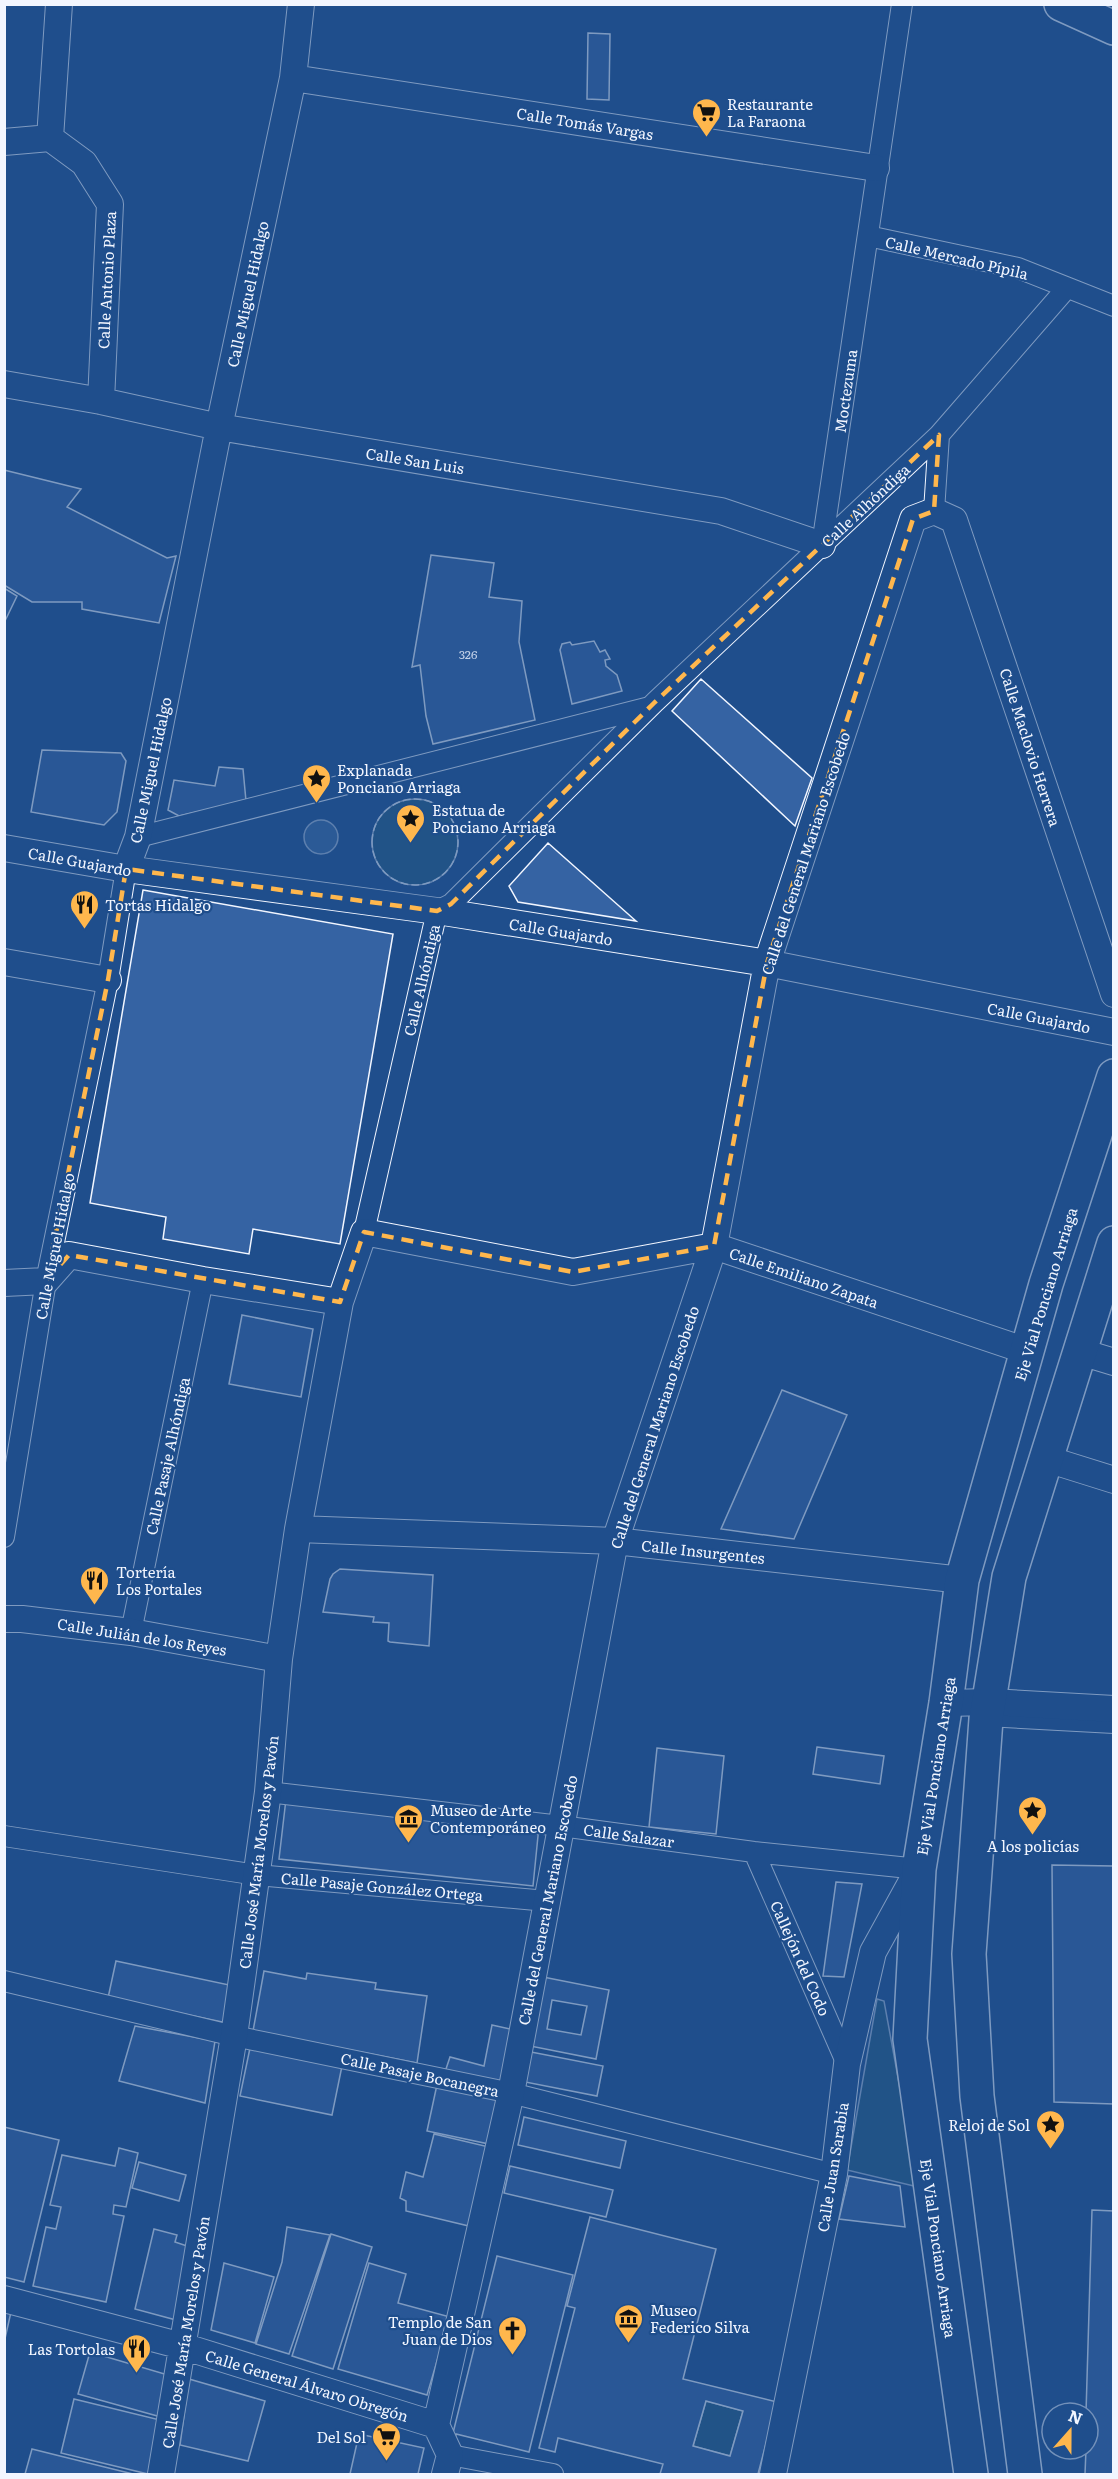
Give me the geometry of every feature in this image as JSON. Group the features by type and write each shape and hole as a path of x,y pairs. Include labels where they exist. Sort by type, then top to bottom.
{"main road":[{"path":"1061,4 1113,28"},
{"name":"Eje Vial Ponciano Arriaga","path":"971,2475 910,2039 919,1869 946,1703 962,1580 1046,1284 1113,1076"},
{"path":"1025,2475 977,2096 969,1954 988,1711 1009,1577 1081,1353 1113,1244"}],"street":[{"path":"4,142 50,138 59,4"},
{"name":"Calle Miguel Hidalgo","path":"4,1537 46,1281 108,980 126,869 138,837 219,427 293,78 301,4"},
{"path":"868,236 876,168 902,4"},
{"name":"Calle Tomás Vargas","path":"293,78 876,168"},
{"name":"Calle Antonio Plaza","path":"50,138 84,163 110,204 100,401"},
{"name":"Calle Mercado Pípila","path":"868,236 1018,268 1113,306"},
{"name":"Moctezuma","path":"822,545 868,236"},
{"name":"Calle Alhóndiga","path":"364,1232 436,911 451,904 650,707 939,435 1066,289"},
{"name":"Calle San Luis","path":"4,384 100,401 219,427 721,511 822,545"},
{"path":"934,511 939,435"},
{"name":"Calle del General Mariano Escobedo","path":"436,2425 511,2093 615,1541 714,1246 767,963 913,519 934,511"},
{"name":"Calle Maclovio Herrera","path":"934,511 954,520 1113,994"},
{"name":"Calle Alhóndiga","path":"138,837 650,707"},
{"name":"Calle Guajardo","path":"4,848 126,869 436,911 767,963 1113,1032"},
{"path":"4,962 108,980"},
{"name":"Calle Emiliano Zapata","path":"364,1232 573,1272 714,1246 1027,1351"},
{"name":"Calle José María Morelos y Pavón","path":"161,2475 234,2036 268,1792 279,1659 298,1529 340,1302 364,1232"},
{"path":"4,1283 46,1281 69,1254 203,1280 340,1302"},
{"name":"Calle Pasaje Alhóndiga","path":"131,1632 203,1280"},
{"path":"1081,1353 1113,1362"},
{"path":"1047,1459 1113,1480"},
{"name":"Calle Insurgentes","path":"298,1529 615,1541 962,1580"},
{"name":"Calle Julián de los Reyes","path":"4,1619 22,1619 131,1632 279,1659"},
{"path":"946,1703 988,1711 1113,1709"},
{"name":"Calle Salazar","path":"268,1792 561,1826 754,1852 919,1869"},
{"name":"Calle Pasaje González Ortega","path":"4,1836 257,1875 547,1901"},
{"name":"Callejón del Codo","path":"754,1852 847,2064"},
{"name":"Calle Juan Sarabia","path":"773,2475 834,2174 847,2064 873,1952 919,1869"},
{"name":"Calle Pasaje Bocanegra","path":"4,1981 234,2036 511,2093 834,2174"},
{"name":"Calle General Álvaro Obregón","path":"4,2299 182,2346 436,2425"},
{"path":"436,2425 447,2464 553,2475"}],"lane":[{"path":"988,1711 1113,1726"}],"highlighted area":[{"path":"939,435 934,511 913,519 767,963 714,1246 573,1272 364,1232 340,1302 69,1255 46,1281 108,980 126,869 437,911 451,904 655,702"}],"shaded area":[{"path":"415,799 431,803 445,812 454,826 458,842 454,858 445,872 431,881 415,885 399,881 385,872 376,858 372,842 376,826 385,812 399,803"},
{"path":"321,820 333,825 338,837 333,849 321,854 309,849 304,837 309,825"},
{"path":"877,1999 884,2001 918,2187 847,2170"},
{"path":"706,2401 743,2411 730,2456 693,2446"}],"building":[{"path":"588,33 610,34 609,100 587,99"},
{"path":"4,470 81,489 67,507 167,558 176,556 159,623 82,609 82,602 32,602 4,585"},
{"path":"431,555 494,563 489,597 522,601 519,642 535,720 433,744 426,716 420,665 412,667"},
{"path":"4,588 17,596 4,623"},
{"path":"594,641 600,652 605,650 610,659 605,660 606,666 617,675 622,691 572,704 560,650 562,644 570,642 572,645"},
{"path":"701,679 812,778 795,826 672,711"},
{"path":"42,750 121,753 126,761 117,812 104,825 31,812"},
{"path":"219,767 243,769 246,801 179,816 168,810 174,780 215,786"},
{"path":"548,843 636,921 518,902 509,886"},
{"path":"143,890 393,934 340,1244 253,1229 249,1254 163,1239 166,1217 90,1203"},
{"path":"242,1315 313,1329 301,1397 229,1384"},
{"path":"782,1390 847,1415 794,1539 721,1529"},
{"path":"340,1569 433,1575 429,1646 388,1641 389,1623 373,1622 374,1617 323,1612 330,1579"},
{"path":"817,1747 884,1756 880,1784 813,1774"},
{"path":"657,1748 724,1756 716,1834 649,1827"},
{"name":"Museo de Arte Contemporáneo","path":"286,1799 539,1826 533,1886 279,1859"},
{"path":"1052,1865 1114,1866 1114,2104 1054,2102"},
{"path":"836,1882 862,1884 844,1977 823,1976"},
{"path":"116,1961 234,1986 227,2023 108,1998"},
{"path":"264,1971 306,1979 307,1973 376,1983 375,1989 427,1996 417,2063 253,2031"},
{"path":"538,1976 609,1990 596,2059 525,2045","holes":["552,2000 587,2006 581,2035 547,2029"]},
{"path":"492,2025 515,2030 504,2078 500,2081 445,2072 450,2057 484,2066"},
{"path":"135,2026 215,2041 205,2103 119,2081"},
{"path":"250,2048 342,2066 332,2115 240,2096"},
{"path":"526,2051 603,2066 597,2096 520,2081"},
{"path":"438,2080 499,2093 489,2144 427,2131"},
{"path":"524,2117 626,2141 620,2168 518,2145"},
{"path":"4,2127 59,2140 24,2282 4,2277"},
{"path":"434,2134 489,2147 473,2227 406,2211 406,2201 400,2198 406,2172 423,2177"},
{"path":"119,2148 138,2153 126,2207 114,2205 113,2214 124,2216 106,2302 33,2286 46,2227 56,2229 61,2207 50,2205 62,2155 115,2166"},
{"path":"139,2162 186,2175 179,2201 132,2188"},
{"path":"510,2166 613,2190 606,2217 504,2193"},
{"path":"849,2176 900,2186 905,2227 839,2219"},
{"path":"1092,2210 1114,2211 1114,2474 1085,2474 1086,2461 1100,2461 1100,2401 1086,2401"},
{"name":"Museo Federico Silva","path":"590,2217 716,2249 683,2379 777,2402 758,2474 660,2474 663,2464 558,2438 555,2452 539,2448 575,2308 567,2306","holes":["706,2401 743,2411 730,2456 693,2446"]},
{"path":"287,2227 330,2235 289,2354 256,2344 282,2262"},
{"path":"154,2229 177,2235 175,2242 190,2247 176,2320 135,2309"},
{"path":"331,2234 372,2247 333,2369 292,2356"},
{"name":"Templo de San Juan de Dios","path":"497,2256 573,2275 529,2452 456,2434 455,2439 453,2433"},
{"path":"224,2263 274,2277 255,2343 211,2330"},
{"path":"369,2263 406,2274 398,2303 450,2317 427,2395 338,2369"},
{"path":"4,2310 11,2312 4,2343"},
{"path":"90,2352 168,2375 161,2417 78,2394"},
{"path":"189,2379 265,2401 248,2461 180,2445"},
{"path":"74,2399 160,2420 148,2474 61,2453"},
{"name":"Del Sol","path":"359,2434 424,2448 418,2474 350,2474"},
{"path":"32,2449 56,2455 133,2474 25,2474"}],"fence":[{"path":"415,799 431,803 445,812 454,826 458,842 454,858 445,872 431,881 415,885 399,881 385,872 376,858 372,842 376,826 385,812 399,803 415,799"}],"place":[{"name":"Restaurante La Faraona","path":"706,138"},
{"name":"Explanada Ponciano Arriaga","path":"316,804"},
{"name":"Estatua de Ponciano Arriaga","path":"411,844"},
{"name":"Tortas Hidalgo","path":"84,930"},
{"name":"Tortería Los Portales","path":"95,1606"},
{"name":"A los policías","path":"1033,1836"},
{"name":"Museo de Arte Contemporáneo","path":"409,1844"},
{"name":"Reloj de Sol","path":"1051,2150"},
{"name":"Museo Federico Silva","path":"629,2344"},
{"name":"Templo de San Juan de Dios","path":"513,2356"},
{"name":"Las Tortolas","path":"136,2374"},
{"name":"Del Sol","path":"387,2462"}]}
